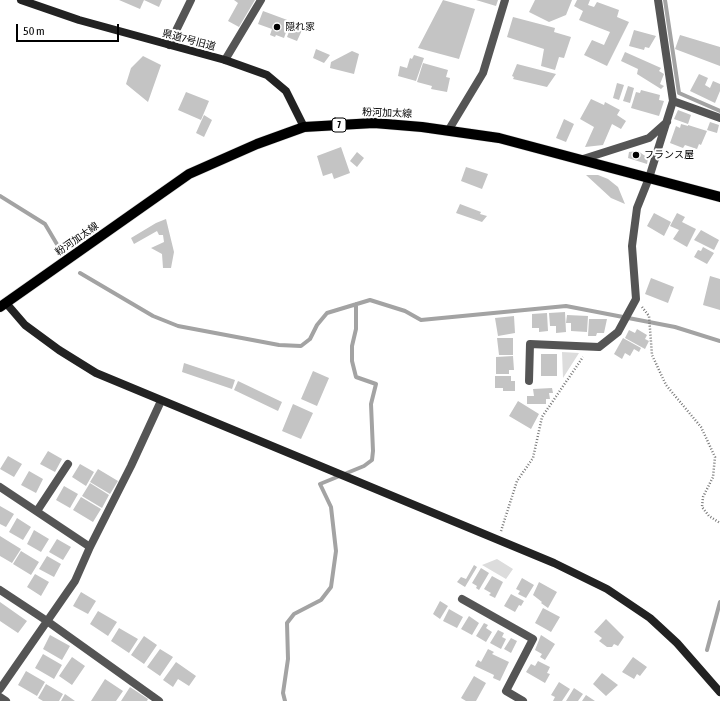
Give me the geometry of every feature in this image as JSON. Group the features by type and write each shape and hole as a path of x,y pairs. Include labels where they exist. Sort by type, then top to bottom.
{"main road":[{"name":"粉河加太線","path":"3,305 189,174 257,144 304,127 374,123 499,138 720,197"}],"street":[{"name":"県道7号旧道","path":"20,0 79,20 225,60 267,75 286,91 304,127"},
{"path":"169,45 191,0"},
{"path":"225,60 260,0"},
{"path":"448,131 483,73 505,0"},
{"path":"529,381 530,344 599,347 618,332 636,299 632,246 637,208 649,178 673,100 658,0"},
{"path":"673,100 720,118"},
{"path":"579,160 649,138 667,122"},
{"path":"3,305 25,325 59,350 96,373 554,563 607,589 650,618 677,644 720,692"},
{"path":"0,689 75,581 90,547 162,401"},
{"path":"37,511 68,464"},
{"path":"0,486 90,547"},
{"path":"0,590 47,621 159,701"},
{"path":"462,599 533,639 506,691 523,701"},
{"path":"0,697 6,701"}],"path":[{"path":"636,299 648,316 652,355 666,385 701,427 715,457 713,476 703,497 702,507 709,516 720,523"},
{"path":"496,540 502,530 517,481 533,458 542,417 590,347"}],"shaded area":[{"path":"562,352 579,353 563,378"},
{"path":"497,559 513,569 506,579 482,565"}],"building":[{"path":"119,0 144,0 140,9"},
{"path":"144,0 162,0 159,7"},
{"path":"234,0 255,0 239,27 228,21 238,3"},
{"path":"443,0 475,9 459,59 418,48"},
{"path":"476,0 498,0 496,6"},
{"path":"535,0 572,0 566,15 549,22 529,12"},
{"path":"577,0 590,0 588,5 594,7 597,2 619,10 617,17 629,22 607,66 584,55 592,40 604,45 610,32 579,20 583,11 574,6"},
{"name":"隠れ家","path":"263,11 290,21 284,38 276,35 275,37 270,35 272,29 258,24"},
{"path":"513,17 555,28 554,32 571,37 564,58 559,57 555,70 541,66 544,49 507,37"},
{"path":"293,21 302,24 300,27 303,28 297,41 287,37"},
{"path":"634,30 656,36 649,48 645,47 644,50 629,46"},
{"path":"680,35 720,47 720,66 675,49"},
{"path":"316,49 330,55 324,63 313,58"},
{"path":"352,51 359,54 354,74 330,68 331,62"},
{"path":"625,52 661,68 659,71 664,74 660,84 664,86 661,89 637,74 638,69 621,61"},
{"path":"414,55 424,58 416,81 398,76 400,66 407,68 410,58 412,59"},
{"path":"143,56 161,65 148,102 126,84 131,68"},
{"path":"423,63 448,70 446,77 450,78 447,92 431,89 432,86 417,82"},
{"path":"517,64 556,74 547,87 513,79 514,77 512,76"},
{"path":"699,74 708,78 705,85 710,88 713,81 720,84 720,91 715,103 690,91"},
{"path":"617,83 624,85 619,100 613,98"},
{"path":"628,86 634,88 630,103 623,101"},
{"path":"641,90 660,95 659,100 664,101 659,116 631,108 636,92 640,93"},
{"path":"186,92 209,101 201,120 178,110"},
{"path":"591,99 604,105 605,102 620,110 617,115 626,121 621,129 612,124 603,145 585,147 594,127 580,119"},
{"path":"678,110 691,115 688,124 674,119"},
{"path":"204,115 212,120 204,137 196,133"},
{"path":"564,119 574,124 566,142 556,138"},
{"path":"710,122 719,125 717,133 707,130"},
{"path":"681,124 707,131 701,145 699,144 697,149 685,145 683,148 670,143 676,126 680,128"},
{"path":"341,147 350,173 334,179 332,173 323,176 317,156"},
{"name":"フランス屋","path":"638,151 648,158 647,164 628,158 629,152"},
{"path":"357,152 364,158 357,167 350,161"},
{"path":"466,167 488,174 482,189 461,181"},
{"path":"586,175 598,175 608,179 618,187 625,204 611,198"},
{"path":"460,204 481,212 480,214 487,216 482,222 456,213"},
{"path":"654,213 671,222 664,236 647,226"},
{"path":"677,213 685,217 682,222 696,229 687,247 673,239 679,230 670,226"},
{"path":"166,219 174,252 171,268 163,268 162,254 151,248 164,242 163,235 159,235 157,231 134,244 131,238 156,223"},
{"path":"701,230 719,240 714,250 694,240"},
{"path":"703,247 714,253 707,264 694,257 698,250 701,251"},
{"path":"710,276 720,279 720,310 703,305"},
{"path":"651,278 674,287 668,303 645,294"},
{"path":"565,312 566,332 556,333 556,326 550,326 549,313"},
{"path":"547,313 548,331 539,332 539,328 532,328 532,314"},
{"path":"567,315 588,316 587,332 571,331 571,323 566,323"},
{"path":"514,316 515,333 498,336 495,318"},
{"path":"589,319 607,319 604,333 597,333 596,336 588,336"},
{"path":"637,329 647,335 645,339 649,341 645,349 625,338 629,330 635,333"},
{"path":"497,338 513,338 513,355 499,355"},
{"path":"623,338 641,348 639,352 634,349 630,356 625,353 622,359 614,354"},
{"path":"541,354 557,354 557,376 541,376"},
{"path":"513,356 514,370 509,370 509,374 496,374 496,357"},
{"path":"184,363 235,380 232,389 182,372"},
{"path":"313,371 329,378 317,406 301,399"},
{"path":"495,376 511,376 511,381 515,381 515,391 503,391 503,388 495,388"},
{"path":"238,381 282,402 278,411 234,390"},
{"path":"552,388 553,393 549,393 550,399 546,399 546,404 527,404 527,396 534,396 533,389"},
{"path":"518,401 539,414 531,429 509,416"},
{"path":"293,404 313,413 301,439 282,431"},
{"path":"48,451 62,459 55,472 40,464"},
{"path":"8,456 22,464 14,477 0,469"},
{"path":"80,464 94,472 86,486 72,477"},
{"path":"98,469 118,481 110,494 90,482"},
{"path":"29,471 43,479 36,493 21,485"},
{"path":"90,483 109,495 102,508 82,496"},
{"path":"64,486 78,494 70,508 56,500"},
{"path":"81,497 101,509 93,522 73,510"},
{"path":"0,506 14,514 6,527 0,524"},
{"path":"17,518 31,527 23,540 9,532"},
{"path":"34,530 49,539 41,552 27,544"},
{"path":"0,536 21,549 12,563 0,556"},
{"path":"57,539 71,547 63,560 49,552"},
{"path":"21,551 39,562 31,575 13,564"},
{"path":"47,556 61,564 54,577 39,569"},
{"path":"474,565 477,567 465,587 457,582 461,577 466,579"},
{"path":"481,568 489,573 479,590 476,588 477,586 472,583"},
{"path":"35,574 49,582 41,596 27,587"},
{"path":"492,576 503,582 495,598 489,595 491,593 484,589"},
{"path":"522,578 534,585 526,598 518,594 520,591 516,589"},
{"path":"539,582 557,592 548,608 533,595"},
{"path":"81,592 96,601 88,614 73,606"},
{"path":"511,594 524,601 521,606 519,605 515,612 504,606"},
{"path":"440,601 448,606 440,619 433,614"},
{"path":"0,602 27,621 18,633 0,621"},
{"path":"543,608 560,617 551,632 535,623"},
{"path":"449,609 463,617 457,628 443,621"},
{"path":"98,611 117,622 108,636 90,624"},
{"path":"469,616 479,623 472,635 461,629"},
{"path":"606,619 624,637 618,646 614,644 612,647 607,647 599,641 602,638 594,632"},
{"path":"484,623 488,625 486,628 492,632 486,642 476,636"},
{"path":"119,628 138,639 129,653 111,641"},
{"path":"498,630 504,633 502,637 506,639 501,649 490,643"},
{"path":"50,635 70,646 62,660 43,649"},
{"path":"541,635 555,644 545,660 540,657 542,654 535,650"},
{"path":"144,636 157,645 144,664 131,655"},
{"path":"511,638 517,641 511,653 504,649"},
{"path":"160,649 173,657 160,676 147,667"},
{"path":"488,649 494,652 492,654 509,662 500,681 493,678 494,675 475,666 478,660 481,662"},
{"path":"43,654 62,665 54,679 35,668"},
{"path":"72,657 85,666 72,685 59,676"},
{"path":"633,657 647,667 640,676 637,674 634,679 622,672"},
{"path":"538,661 550,667 547,673 550,674 545,683 526,672 531,664 535,666"},
{"path":"176,662 196,676 189,686 178,679 173,687 163,680"},
{"path":"26,671 45,682 37,696 18,685"},
{"path":"602,673 618,685 606,696 593,684"},
{"path":"474,676 486,683 476,701 466,701 461,698"},
{"path":"105,679 123,691 116,701 91,701"},
{"path":"559,682 570,689 562,701 553,701 555,697 551,695"},
{"path":"46,684 63,694 59,701 43,701 38,698"},
{"path":"130,687 148,699 147,701 121,701"},
{"path":"574,688 583,694 578,701 566,701"},
{"path":"65,694 75,701 61,701"},
{"path":"586,695 595,701 582,701"}],"waterway":[{"path":"665,0 679,93 720,111"},
{"path":"0,196 45,224 58,246"},
{"path":"80,273 153,316 178,326 279,345 301,346 310,339 317,325 327,313 370,300 405,311 421,320 566,306 675,327 720,341"},
{"path":"285,701 283,693 288,659 287,623 294,614 321,600 331,587 336,551 331,507 320,484 364,466 372,460 371,404 376,384 356,377 352,361 352,346 356,329 356,304"},
{"path":"707,650 720,602"}],"place":[{"name":"隠れ家","path":"277,27"},
{"name":"フランス屋","path":"636,155"}]}
